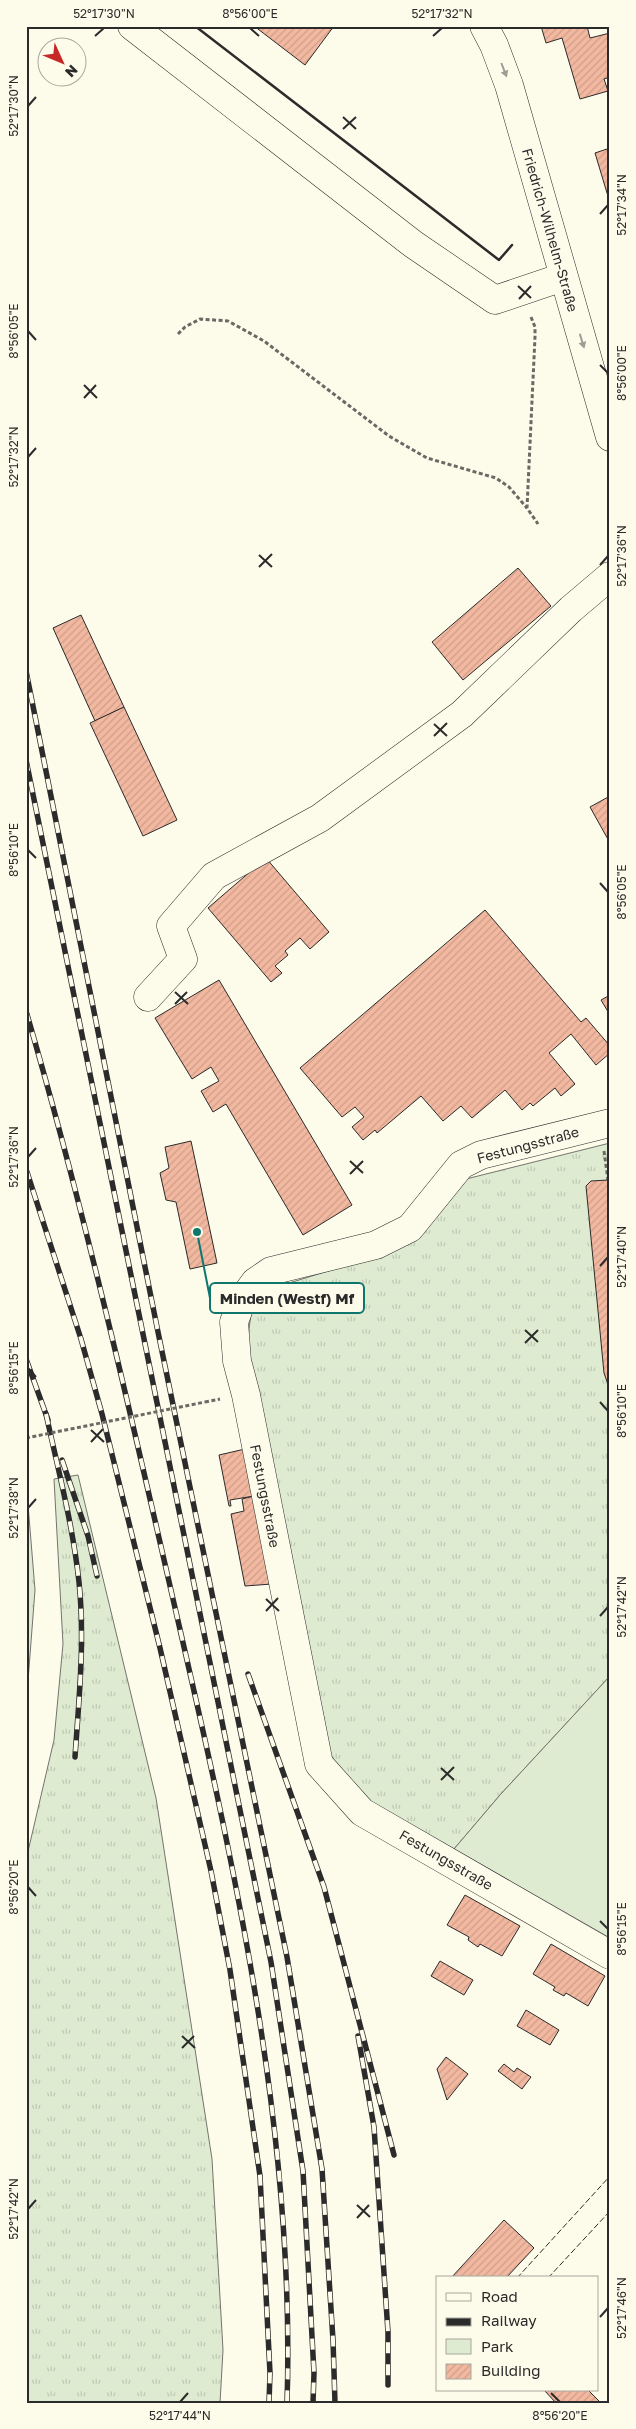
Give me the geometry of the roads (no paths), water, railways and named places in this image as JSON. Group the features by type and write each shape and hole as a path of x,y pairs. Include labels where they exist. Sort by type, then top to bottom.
{"street":[{"path":"132,26 413,244 495,300 563,278"},
{"name":"Friedrich-Wilhelm-Straße","path":"484,26 494,45 509,84 563,278 610,436"},
{"path":"148,996 182,959 172,926 214,876 320,818 462,714 571,608 610,576"},
{"name":"Festungsstraße","path":"610,1123 481,1155 461,1165 410,1228 376,1245 271,1271 255,1282 242,1300 234,1322 237,1361 246,1395 318,1764 362,1812 610,1955"}],"railway":[{"path":"26,671 158,1332 287,1957 322,2169 335,2403"},
{"path":"26,760 271,1962 303,2171 314,2373 313,2403"},
{"path":"26,1011 67,1157 122,1378 195,1697 238,1897 271,2099 281,2200 287,2302 287,2403"},
{"path":"26,1169 81,1339 102,1414 160,1648 211,1871 230,1970 260,2176 270,2373 269,2403"},
{"path":"26,1359 48,1420"},
{"path":"46,1414 69,1519 81,1604 80,1691 75,1757"},
{"path":"62,1460 88,1536 97,1576"},
{"path":"248,1674 324,1887 394,2155"},
{"path":"358,2036 374,2127 388,2332 388,2385"}],"place":[{"name":"Minden (Westf) Mf","path":"197,1232"}]}
